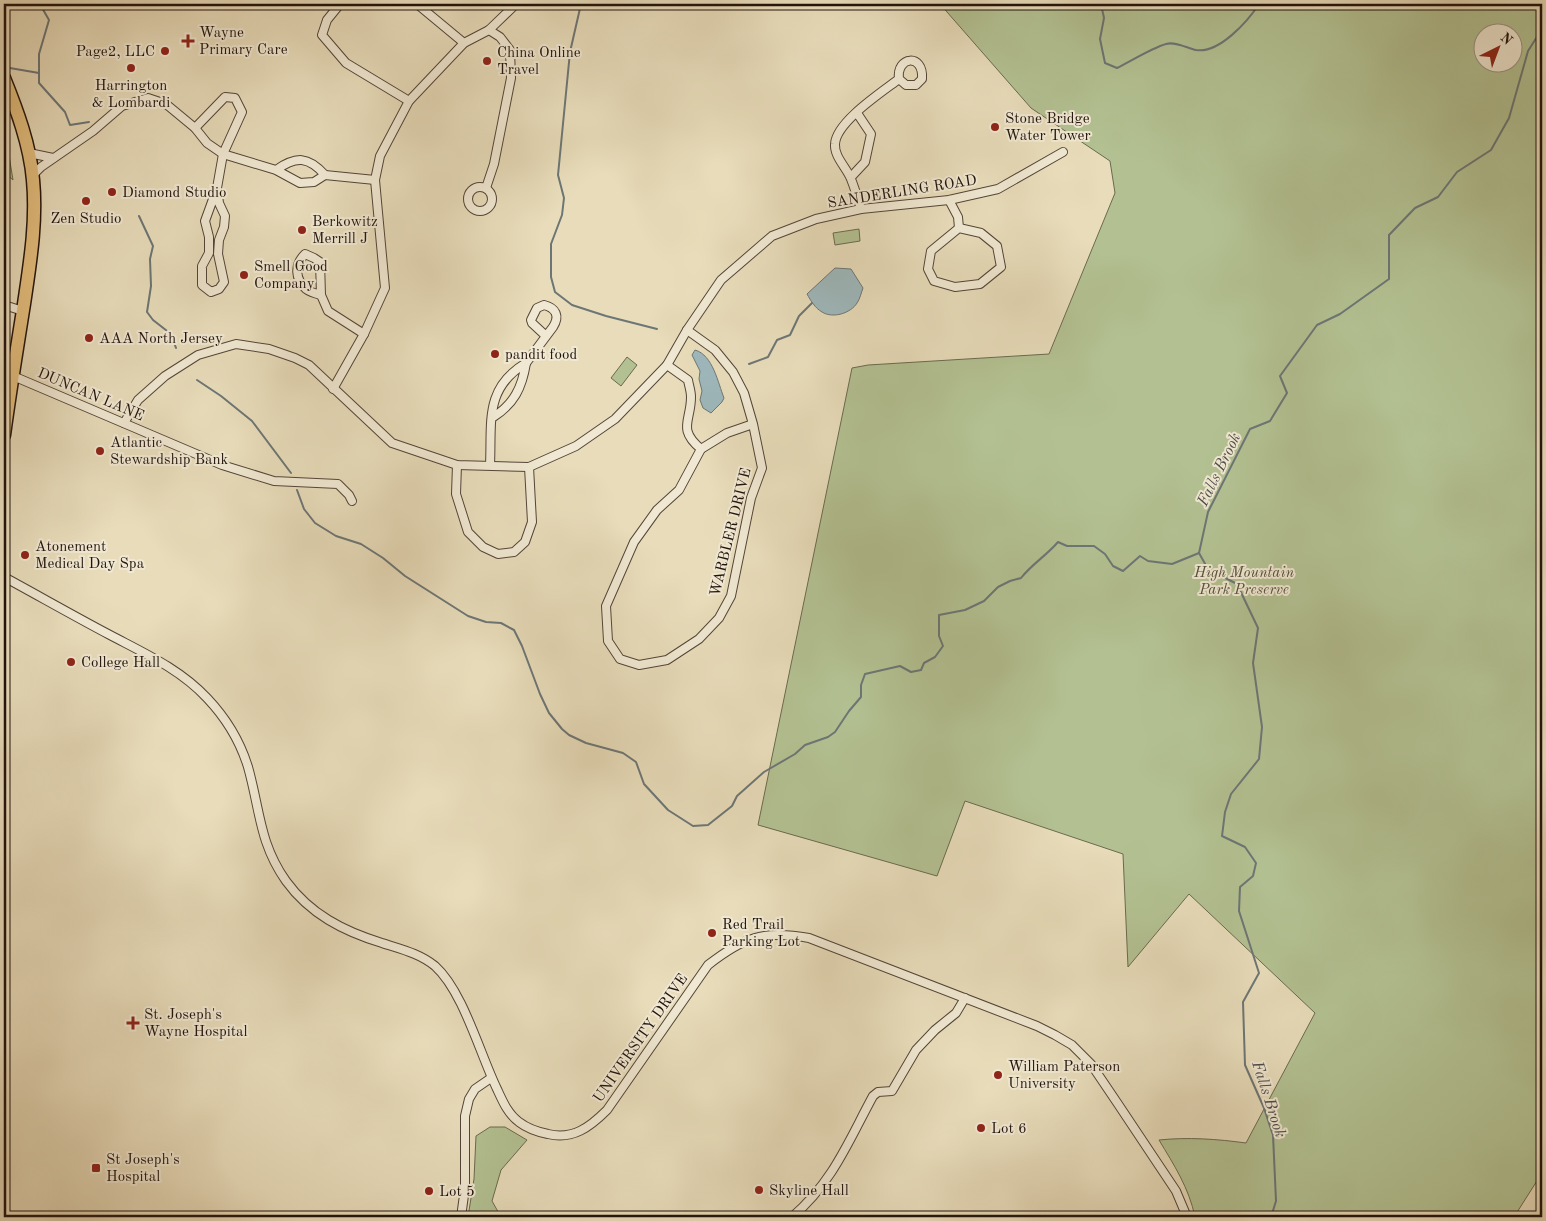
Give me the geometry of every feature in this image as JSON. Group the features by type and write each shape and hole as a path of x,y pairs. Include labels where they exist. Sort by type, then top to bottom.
{"main road":[{"path":"4,78 19,118 29,154 33,175 34,205 34,233 5,417 4,435"}],"street":[{"path":"340,4 328,20 322,35 346,63 409,101"},
{"path":"417,4 464,44"},
{"path":"333,389 364,334 385,288 375,180 380,156 409,101 464,44 489,30 516,4"},
{"path":"486,188 495,156 511,78 510,50 500,37 489,30"},
{"path":"861,209 851,177 840,160 835,144 843,125 856,112 899,79"},
{"path":"33,175 53,158 93,131 122,106 148,98 166,104 195,128 207,143 223,154 276,170 300,183 314,182 325,175 375,180"},
{"path":"195,128 225,98 235,98 242,112 223,154 217,188 205,221 209,237 209,254 202,266 201,277 202,285 211,292 219,289 224,282 218,254 224,228 224,216 219,203 217,188"},
{"path":"851,177 865,162 871,134 856,112"},
{"name":"SANDERLING ROAD","path":"124,423 138,400 165,376 198,356 236,344 269,349 309,365 392,443 457,464 529,467 576,446 615,419 666,365 721,280 772,236 816,219 861,209 949,200 998,189 1063,152"},
{"path":"29,154 53,158"},
{"path":"276,170 287,162 302,159 316,165 325,175"},
{"path":"949,200 958,217 959,228"},
{"path":"959,228 981,233 997,246 1001,267 980,284 955,287 934,281 928,269 931,251 959,228"},
{"path":"209,245 219,246"},
{"path":"321,295 307,290 299,277 297,270 298,261 305,254 320,262 321,295 328,311 364,334"},
{"path":"4,305 23,311"},
{"name":"WARBLER DRIVE","path":"687,330 715,350 733,372 744,393 753,424 762,468 750,498 731,596 719,618 699,639 667,660 638,665 620,659 608,641 606,606 634,542 657,510 679,490 701,448"},
{"path":"490,465 492,418 496,394 515,369 526,363 546,336"},
{"path":"492,418 506,408 518,393 526,363"},
{"path":"666,365 688,380 691,396 686,424 690,440 701,448 727,433 753,424"},
{"name":"DUNCAN LANE","path":"12,376 222,465 274,481 338,484 349,494 352,501"},
{"path":"457,464 456,494 468,532 483,547 498,554 514,552 525,542 532,522 529,467"},
{"name":"UNIVERSITY DRIVE","path":"4,577 163,663 194,685 207,698 229,726 238,742 248,769 264,836 271,854 286,881 306,904 335,925 357,936 410,952 433,965 448,981 455,992 492,1078 508,1110 520,1123 535,1131 556,1136 578,1132 591,1126 607,1110 708,966 727,950 745,941 785,934 808,938 965,998 1055,1035 1082,1054 1176,1191 1187,1217"},
{"path":"792,1217 810,1201 838,1164 873,1096 878,1092 892,1091 916,1050 935,1030 956,1013 965,998"},
{"path":"461,1217 465,1188 465,1116 469,1099 475,1089 492,1078"}],"green space":[{"name":"High Mountain Park Preserve","path":"940,4 1542,4 1542,1173 1514,1217 1195,1217 1185,1186 1159,1140 1202,1139 1246,1143 1315,1013 1189,894 1128,967 1123,854 965,801 937,876 758,825 852,368 868,365 1049,354 1115,193 1110,161 1031,108"},
{"path":"4,125 13,180 4,172"},
{"path":"859,229 860,241 835,245 833,233"},
{"path":"627,357 637,365 621,386 611,378"},
{"path":"490,1127 505,1127 527,1140 501,1170 492,1201 501,1217 468,1217 474,1179 476,1136"}],"water":[{"path":"835,268 851,269 863,288 859,300 851,310 831,315 817,308 807,294"},
{"path":"695,350 711,363 724,398 711,413 703,408 700,400 702,391 699,379 700,371 692,355"}],"waterway":[{"path":"42,4 41,6 49,20 39,54 39,83 65,112 70,125 89,122"},
{"path":"581,4 570,52 558,175 564,198 562,215 551,244 551,277 555,292 572,305 657,329"},
{"path":"1101,4 1104,18 1100,39 1105,63 1117,68 1160,46 1170,43 1196,50 1214,47 1232,35 1248,19 1259,4"},
{"name":"Falls Brook","path":"1271,1217 1276,1201 1273,1135 1264,1108 1245,1065 1243,1002 1259,973 1239,911 1240,887 1253,876 1256,863 1245,847 1222,836 1225,812 1231,794 1259,759 1262,727 1253,663 1258,628 1237,584 1208,569 1199,553 1208,512 1250,429 1270,421 1287,393 1280,376 1317,325 1340,314 1389,279 1389,235 1415,208 1438,197 1457,172 1491,150 1509,118 1528,51 1542,29"},
{"path":"4,67 39,73"},
{"path":"139,216 153,246 150,259 151,286 147,312 153,320 171,334 176,348"},
{"path":"749,364 768,357 777,340 790,335 799,316 812,303"},
{"path":"197,380 221,396 252,421 291,473"},
{"path":"297,490 304,509 315,523 336,536 361,544 383,558 405,576 468,616 486,622 501,623 514,630 549,713 562,729 569,735 586,743 623,753 636,762 644,784 668,810 693,826 708,825 732,806 737,796 764,772 795,754 805,745 828,737 835,732 861,697 861,685 865,674 900,666 911,672 921,670 924,663 935,657 943,646 939,636 939,615 965,610 984,601 998,587 1021,578 1058,542 1067,546 1094,546 1105,554 1113,566 1123,571 1140,556 1148,561 1172,564 1199,553"}],"place":[{"name":"Wayne Primary Care","path":"188,41"},
{"name":"Page2, LLC","path":"165,51"},
{"name":"China Online Travel","path":"487,61"},
{"name":"Harrington & Lombardi","path":"131,68"},
{"name":"Stone Bridge Water Tower","path":"995,127"},
{"name":"Diamond Studio","path":"112,192"},
{"name":"Zen Studio","path":"86,201"},
{"name":"Berkowitz Merrill J","path":"302,230"},
{"name":"Smell Good Company","path":"244,275"},
{"name":"AAA North Jersey","path":"89,338"},
{"name":"pandit food","path":"495,354"},
{"name":"Atlantic Stewardship Bank","path":"100,451"},
{"name":"Atonement Medical Day Spa","path":"25,555"},
{"name":"College Hall","path":"71,662"},
{"name":"Red Trail Parking Lot","path":"712,933"},
{"name":"St. Joseph's Wayne Hospital","path":"133,1023"},
{"name":"William Paterson University","path":"998,1075"},
{"name":"Lot 6","path":"981,1128"},
{"name":"St Joseph's Hospital","path":"96,1168"},
{"name":"Skyline Hall","path":"759,1190"},
{"name":"Lot 5","path":"429,1191"}]}
